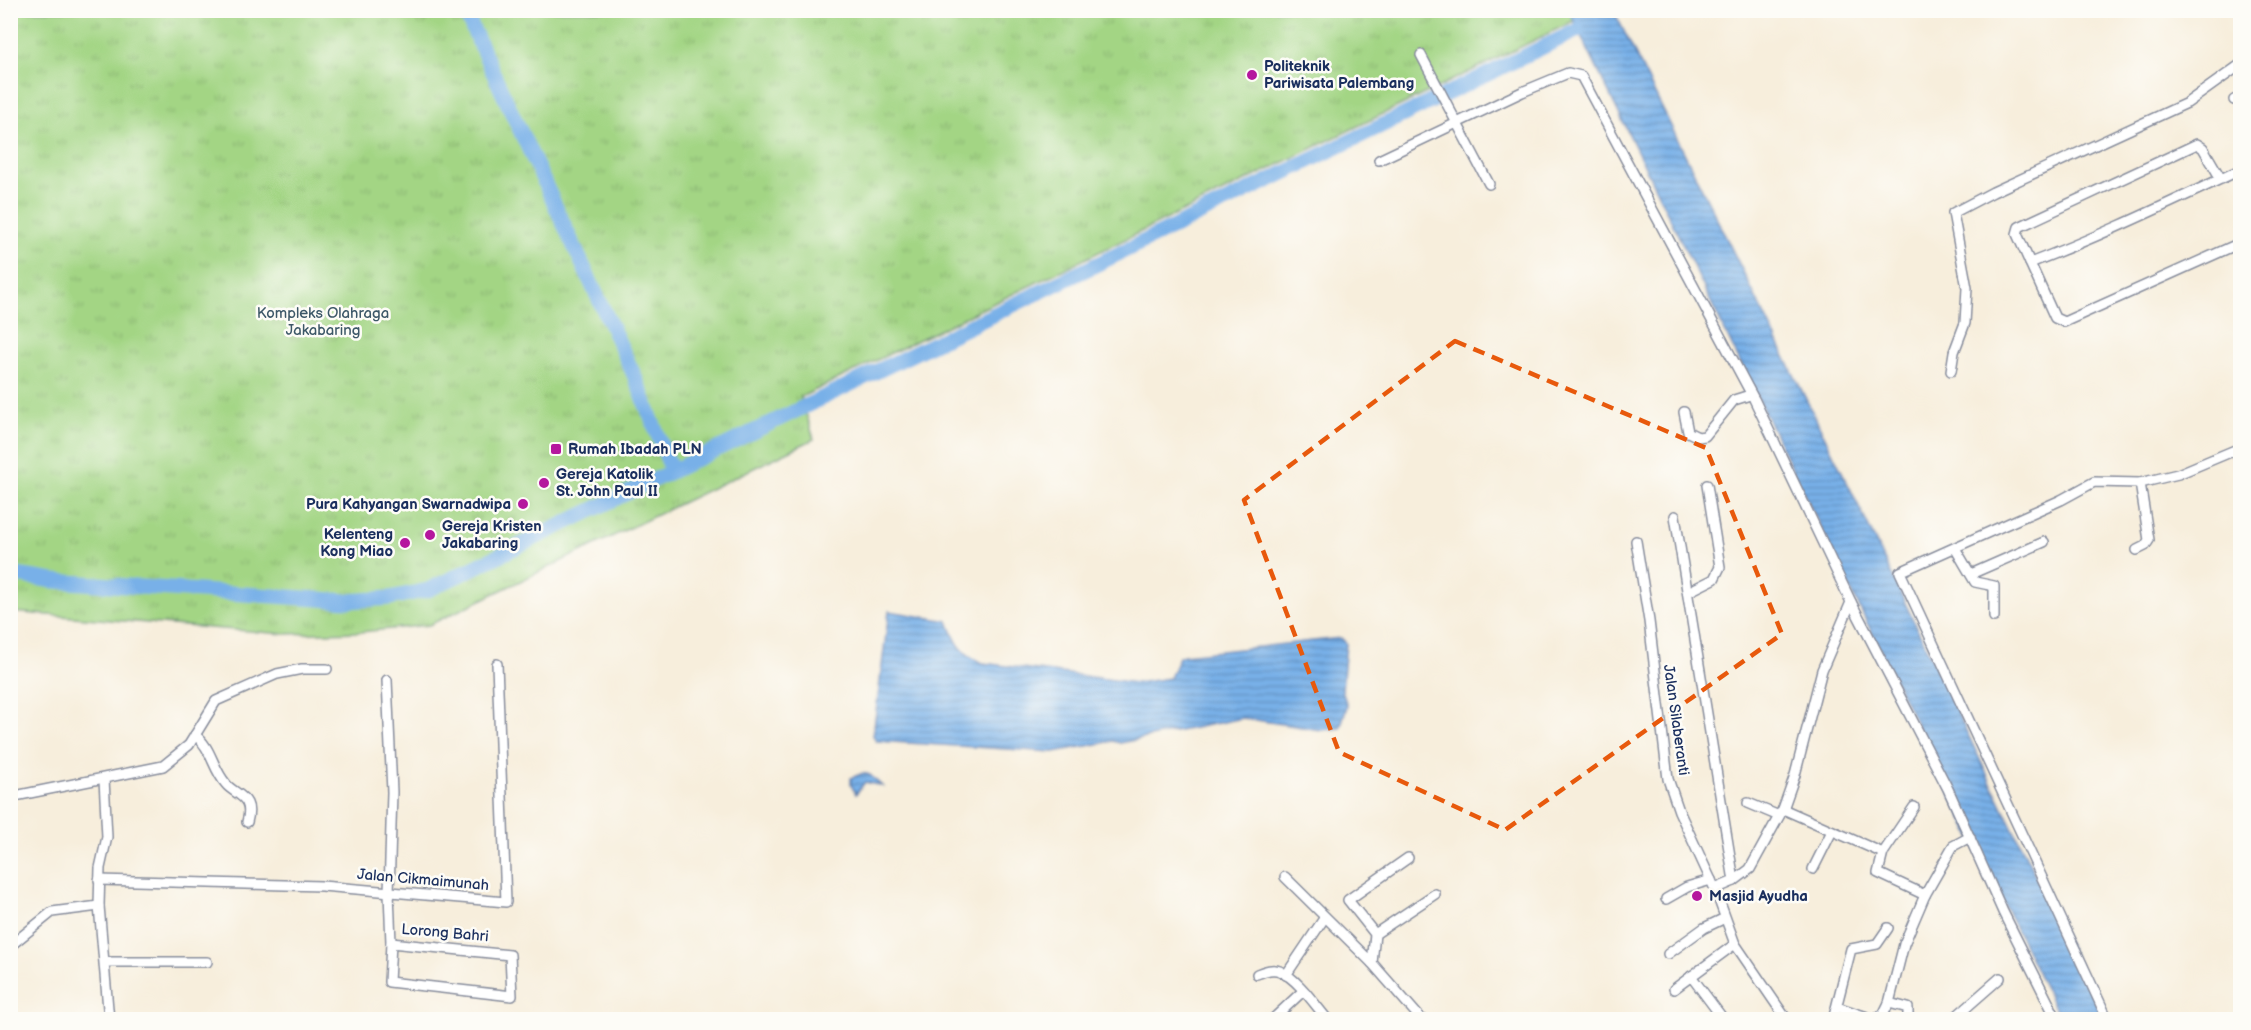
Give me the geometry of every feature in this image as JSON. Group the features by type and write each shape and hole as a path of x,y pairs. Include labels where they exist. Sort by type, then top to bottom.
{"street":[{"path":"1421,55 1489,184"},
{"path":"1951,371 1954,352 1965,323 1967,288 1953,213 1993,192 2187,103 2241,65"},
{"path":"1380,160 1568,72 1581,76 1750,395 1851,602 1948,789 2003,912 2057,1020"},
{"path":"2221,179 2203,148 2197,144 2019,227 2017,234 2055,318 2064,322 2241,243"},
{"path":"2030,263 2241,170"},
{"path":"1684,412 1688,432 1698,437 1706,436 1729,405 1750,395"},
{"path":"2108,1020 1900,572 2061,500 2094,482 2140,483 2178,474 2241,448"},
{"path":"2137,550 2145,546 2149,540 2140,483"},
{"path":"1688,592 1714,579 1720,567 1707,485"},
{"path":"1675,516 1734,881"},
{"name":"Jalan Silaberanti","path":"1636,541 1649,621 1668,779 1679,811 1713,884 1735,944 1787,1020"},
{"path":"1971,573 2044,542"},
{"path":"1955,548 1975,582 1994,586 1994,617"},
{"path":"1666,899 1688,887 1734,881 1750,869 1781,812 1795,775 1822,670 1851,602"},
{"name":"Jalan Cikmaimunah","path":"99,880 322,886 506,902 497,664"},
{"path":"10,797 169,764 195,735 216,701 277,674 302,669 327,669"},
{"path":"387,680 392,792 389,893 391,943"},
{"path":"195,735 210,751 219,774 227,785 247,803 249,813 247,822"},
{"path":"104,779 107,831 99,880 99,906 109,1020"},
{"path":"1748,803 1781,812 1883,853"},
{"path":"1914,807 1883,853 1878,873 1925,895"},
{"path":"1813,869 1832,831"},
{"path":"1838,1007 1879,1019 1889,1003 1904,944 1925,895 1953,846 1970,837"},
{"path":"1372,963 1375,934 1348,900 1408,858"},
{"path":"1285,877 1372,963 1422,1020"},
{"path":"1375,934 1435,894"},
{"path":"10,946 52,912 99,906"},
{"path":"1286,975 1325,917"},
{"path":"1668,954 1704,928 1725,918"},
{"path":"1833,1020 1851,949 1876,944 1888,928"},
{"name":"Lorong Bahri","path":"391,943 510,954 512,996 389,982 391,943"},
{"path":"1674,989 1735,944"},
{"path":"105,962 207,962"},
{"path":"1257,974 1272,969 1286,975 1328,1020"},
{"path":"1691,976 1722,1017 1711,1020"},
{"path":"1952,1020 2000,978"},
{"path":"1272,1020 1303,991"},
{"path":"1889,1003 1908,1008 1908,1017 1914,1020"},
{"path":"151,1020 185,1020"}],"highlighted area":[{"path":"1455,341 1706,448 1782,634 1505,830 1339,752 1244,500"}],"green space":[{"name":"Kompleks Olahraga Jakabaring","path":"1569,10 1574,21 801,397 814,439 429,625 361,632 284,634 11,612 10,11"}],"water":[{"path":"1569,11 1614,11 1850,488 2104,1019 2060,1019"},
{"path":"889,611 948,621 953,635 964,651 983,663 1136,683 1170,678 1179,657 1184,655 1341,638 1346,643 1342,690 1347,706 1340,728 1321,730 1243,718 1120,743 1113,741 1054,752 876,741 873,735"},
{"path":"863,773 870,775 882,786 865,782 856,794 851,785 851,778"}],"waterway":[{"path":"464,10 635,377 672,471"},
{"path":"10,574 54,581 348,601 390,598 428,590 1578,30"}],"place":[{"name":"Politeknik Pariwisata Palembang","path":"1252,75"},
{"name":"Rumah Ibadah PLN","path":"556,449"},
{"name":"Gereja Katolik St. John Paul II","path":"544,483"},
{"name":"Pura Kahyangan Swarnadwipa","path":"523,504"},
{"name":"Gereja Kristen Jakabaring","path":"430,535"},
{"name":"Kelenteng Kong Miao","path":"405,543"},
{"name":"Masjid Ayudha","path":"1697,896"}]}
